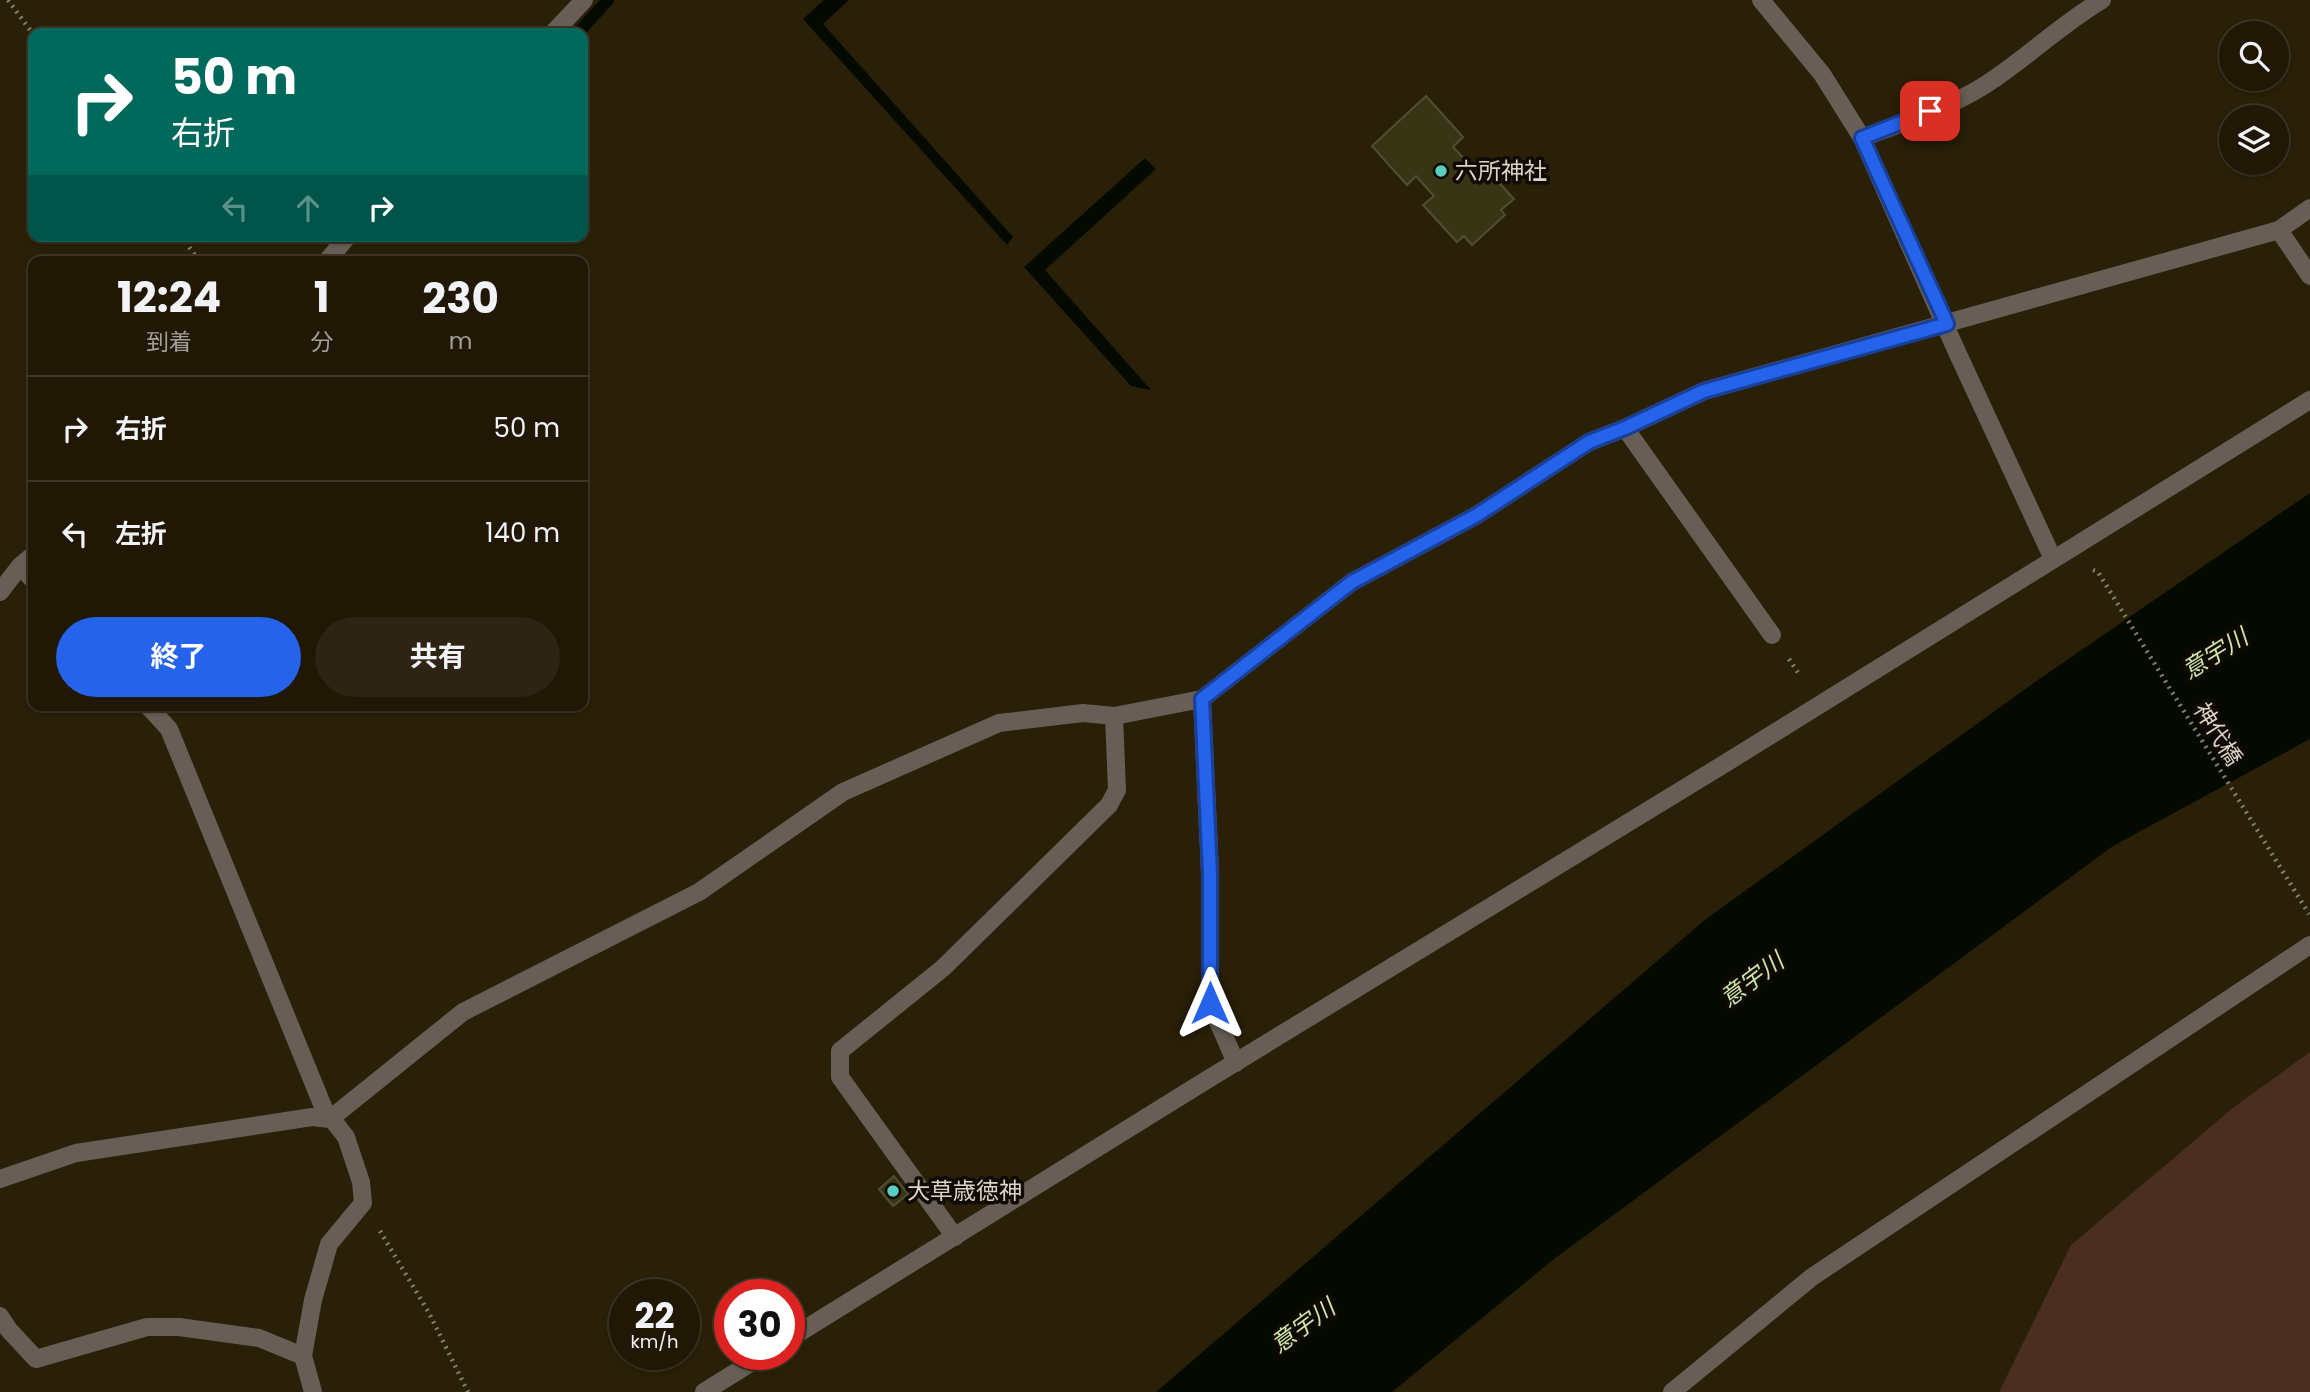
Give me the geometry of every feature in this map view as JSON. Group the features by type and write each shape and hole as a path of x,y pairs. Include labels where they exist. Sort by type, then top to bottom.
{"street":[{"path":"559,28 584,0"},
{"path":"1761,0 1822,74 1862,138 2053,559"},
{"path":"1862,138 1952,102 1993,80 2074,16 2102,0"},
{"path":"0,1179 76,1153 312,1117 330,1119 463,1012 699,892 843,792 999,723 1083,713 1114,716 1202,699 1352,582 1477,515 1589,442 1704,391 2279,230 2310,208"},
{"path":"2279,230 2310,276"},
{"path":"331,256 343,242"},
{"path":"805,1329 1752,747 2310,400"},
{"path":"1625,428 1773,635"},
{"path":"0,592 27,561"},
{"path":"1202,699 1210,873 1210,1003 1236,1063"},
{"path":"152,711 169,729 319,1097 330,1119 346,1137 361,1182 363,1203 329,1244 313,1300 303,1356 313,1392"},
{"path":"955,1237 840,1077 840,1051 943,968 1109,805 1116,790 1114,716"},
{"path":"1672,1392 1812,1277 2310,945"},
{"path":"0,1316 36,1359 147,1327 178,1327 259,1338 303,1356"},
{"path":"704,1392 739,1370"}],"path":[{"path":"8,0 29,28"},
{"name":"神代橋","path":"2098,572 2309,914"},
{"path":"363,1203 429,1313 468,1392"}],"shaded area":[{"path":"2310,1052 2310,1392 1999,1392 2071,1245 2234,1107"}],"water":[{"path":"824,0 849,0 823,24 1013,237 1007,245 803,19"},
{"path":"1145,158 1156,169 1045,270 1151,390 1131,386 1024,267"},
{"name":"意宇川","path":"2310,493 2310,739 2113,846 1554,1259 1392,1392 1156,1392 1706,919 2035,682"}],"building":[{"name":"六所神社","path":"1426,96 1463,137 1453,147 1471,166 1478,160 1514,199 1501,210 1505,215 1472,245 1464,236 1457,242 1423,205 1434,196 1416,176 1407,185 1372,146"},
{"name":"大草歳徳神","path":"894,1176 908,1194 893,1206 879,1189"}],"waterway":[{"path":"583,28 608,0"}],"place":[{"name":"六所神社","path":"1441,171"},
{"name":"大草歳徳神","path":"893,1191"}],"route":[{"path":"1210,1003 1210,873 1202,699 1352,582 1477,515 1589,442 1704,391 1947,324 1862,138 1930,111"}]}
